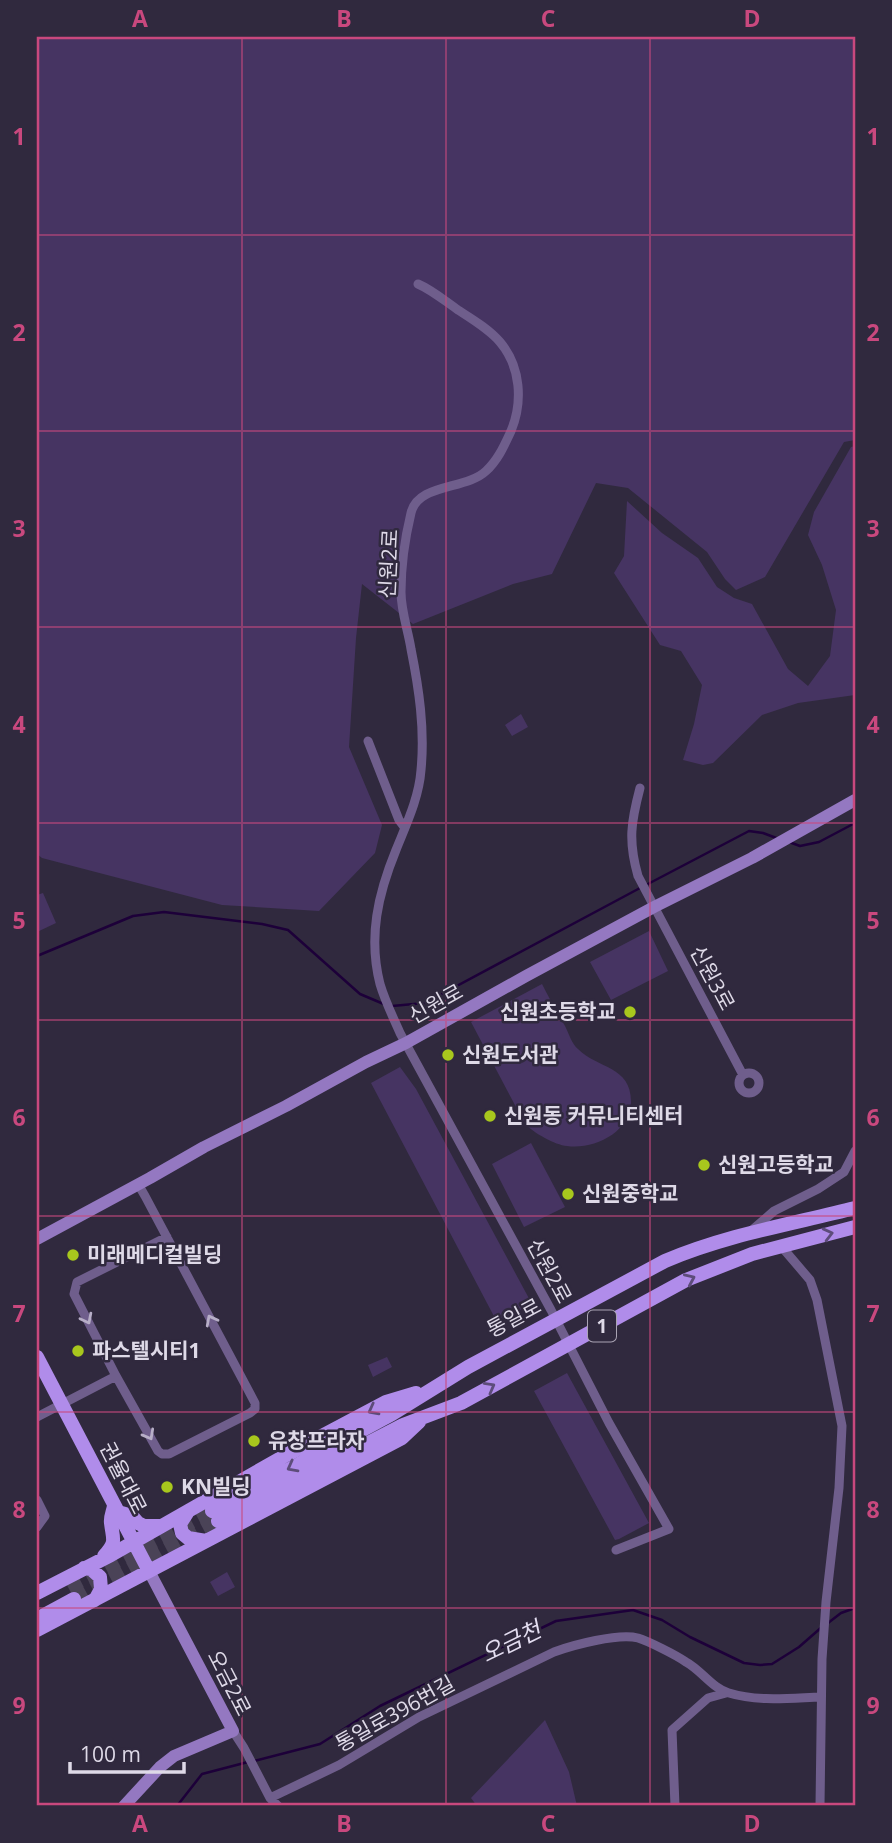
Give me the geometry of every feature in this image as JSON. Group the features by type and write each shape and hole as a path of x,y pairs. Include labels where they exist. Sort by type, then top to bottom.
{"main road":[{"name":"통일로","path":"855,1208 692,1249 665,1261 468,1367 215,1516 403,1425 461,1403 686,1280 752,1254 855,1227"},
{"name":"권율대로","path":"37,1357 149,1571"},
{"path":"37,1594 386,1402 437,1387"},
{"path":"37,1630 402,1438 428,1415"},
{"path":"102,1559 113,1546 110,1520 116,1509 132,1516 144,1526 162,1527"},
{"path":"187,1513 180,1524 182,1533 188,1538 206,1541"},
{"path":"84,1568 91,1569 100,1577 101,1589 95,1600"},
{"path":"37,1605 71,1593 37,1619"}],"street":[{"name":"신원2로","path":"418,284 480,324 500,342 513,365 519,383 516,420 502,452 485,473 468,482 436,490 421,498 412,507 406,533 401,593 421,697 421,772 413,807 379,900 375,928 380,984 405,1043 483,1183 608,1423 669,1529 616,1550"},
{"path":"368,741 399,820 405,828"},
{"name":"신원3로","path":"640,788 631,824 638,876 743,1075"},
{"name":"신원로","path":"37,1239 204,1147 405,1043 652,903 752,858 855,800"},
{"path":"747,1234 774,1211 818,1189 844,1172 855,1151"},
{"path":"138,1184 167,1237 255,1403 255,1409 250,1413 169,1454 162,1454 116,1376 74,1294 74,1288 77,1282 167,1237"},
{"path":"781,1247 810,1280 817,1300 842,1426 839,1488 822,1659 820,1806"},
{"path":"37,1417 116,1376"},
{"path":"37,1500 45,1516 37,1527"},
{"name":"오금2로","path":"124,1806 160,1767 174,1756 233,1731 149,1571"},
{"name":"통일로396번길","path":"270,1798 339,1765 419,1717 567,1647 587,1642 629,1637 642,1639 687,1662 726,1693"},
{"path":"675,1806 672,1730 708,1698 726,1693 751,1698 821,1698"},
{"path":"233,1731 270,1798 278,1806"}],"shaded area":[{"path":"37,37 855,37 855,440 844,442 765,577 736,590 707,552 628,488 596,483 552,574 513,584 413,624 362,584 349,747 382,825 375,853 319,911 222,905 42,858 37,854"},
{"path":"855,446 855,695 798,703 762,715 713,763 703,765 683,760 702,685 681,651 660,645 614,573 624,556 627,501 662,533 698,558 717,587 734,598 752,604 788,669 808,686 830,656 836,610 822,565 808,535 814,512 851,447"},
{"path":"521,714 528,727 512,736 505,725"},
{"path":"43,893 56,923 37,932 37,895"},
{"path":"649,931 668,971 611,1000 590,962"},
{"path":"542,984 576,1047 586,1056 620,1075 630,1091 631,1103 624,1123 599,1142 577,1146 562,1145 545,1138 525,1124 471,1022"},
{"path":"400,1067 416,1089 532,1304 497,1322 371,1083"},
{"path":"531,1143 565,1207 524,1227 492,1164"},
{"path":"387,1357 392,1367 373,1377 368,1365"},
{"path":"567,1373 649,1523 619,1539 615,1540 534,1391"},
{"path":"227,1572 235,1587 218,1596 210,1582"},
{"path":"545,1720 569,1772 577,1806 477,1806 471,1798"}],"waterway":[{"path":"789,842 800,846 819,842 855,823"},
{"path":"646,885 749,831 779,839"},
{"path":"392,1006 425,1003 640,888"},
{"path":"37,956 133,916 164,912 262,924 288,930 360,994 386,1005"},
{"name":"오금천","path":"828,1623 841,1613 855,1608"},
{"name":"오금천","path":"254,1761 320,1744 380,1706 556,1621 633,1610 662,1620 744,1663 760,1665 772,1664 799,1647 823,1626"},
{"name":"오금천","path":"177,1806 202,1774 248,1762"}],"tunnel":[{"path":"68,1587 212,1511"},
{"path":"74,1599 218,1521"}],"place":[{"name":"신원초등학교","path":"630,1012"},
{"name":"신원도서관","path":"448,1055"},
{"name":"신원동 커뮤니티센터","path":"490,1116"},
{"name":"신원고등학교","path":"704,1165"},
{"name":"신원중학교","path":"568,1194"},
{"name":"미래메디컬빌딩","path":"73,1255"},
{"name":"파스텔시티1","path":"78,1351"},
{"name":"유창프라자","path":"254,1441"},
{"name":"KN빌딩","path":"167,1487"}]}
